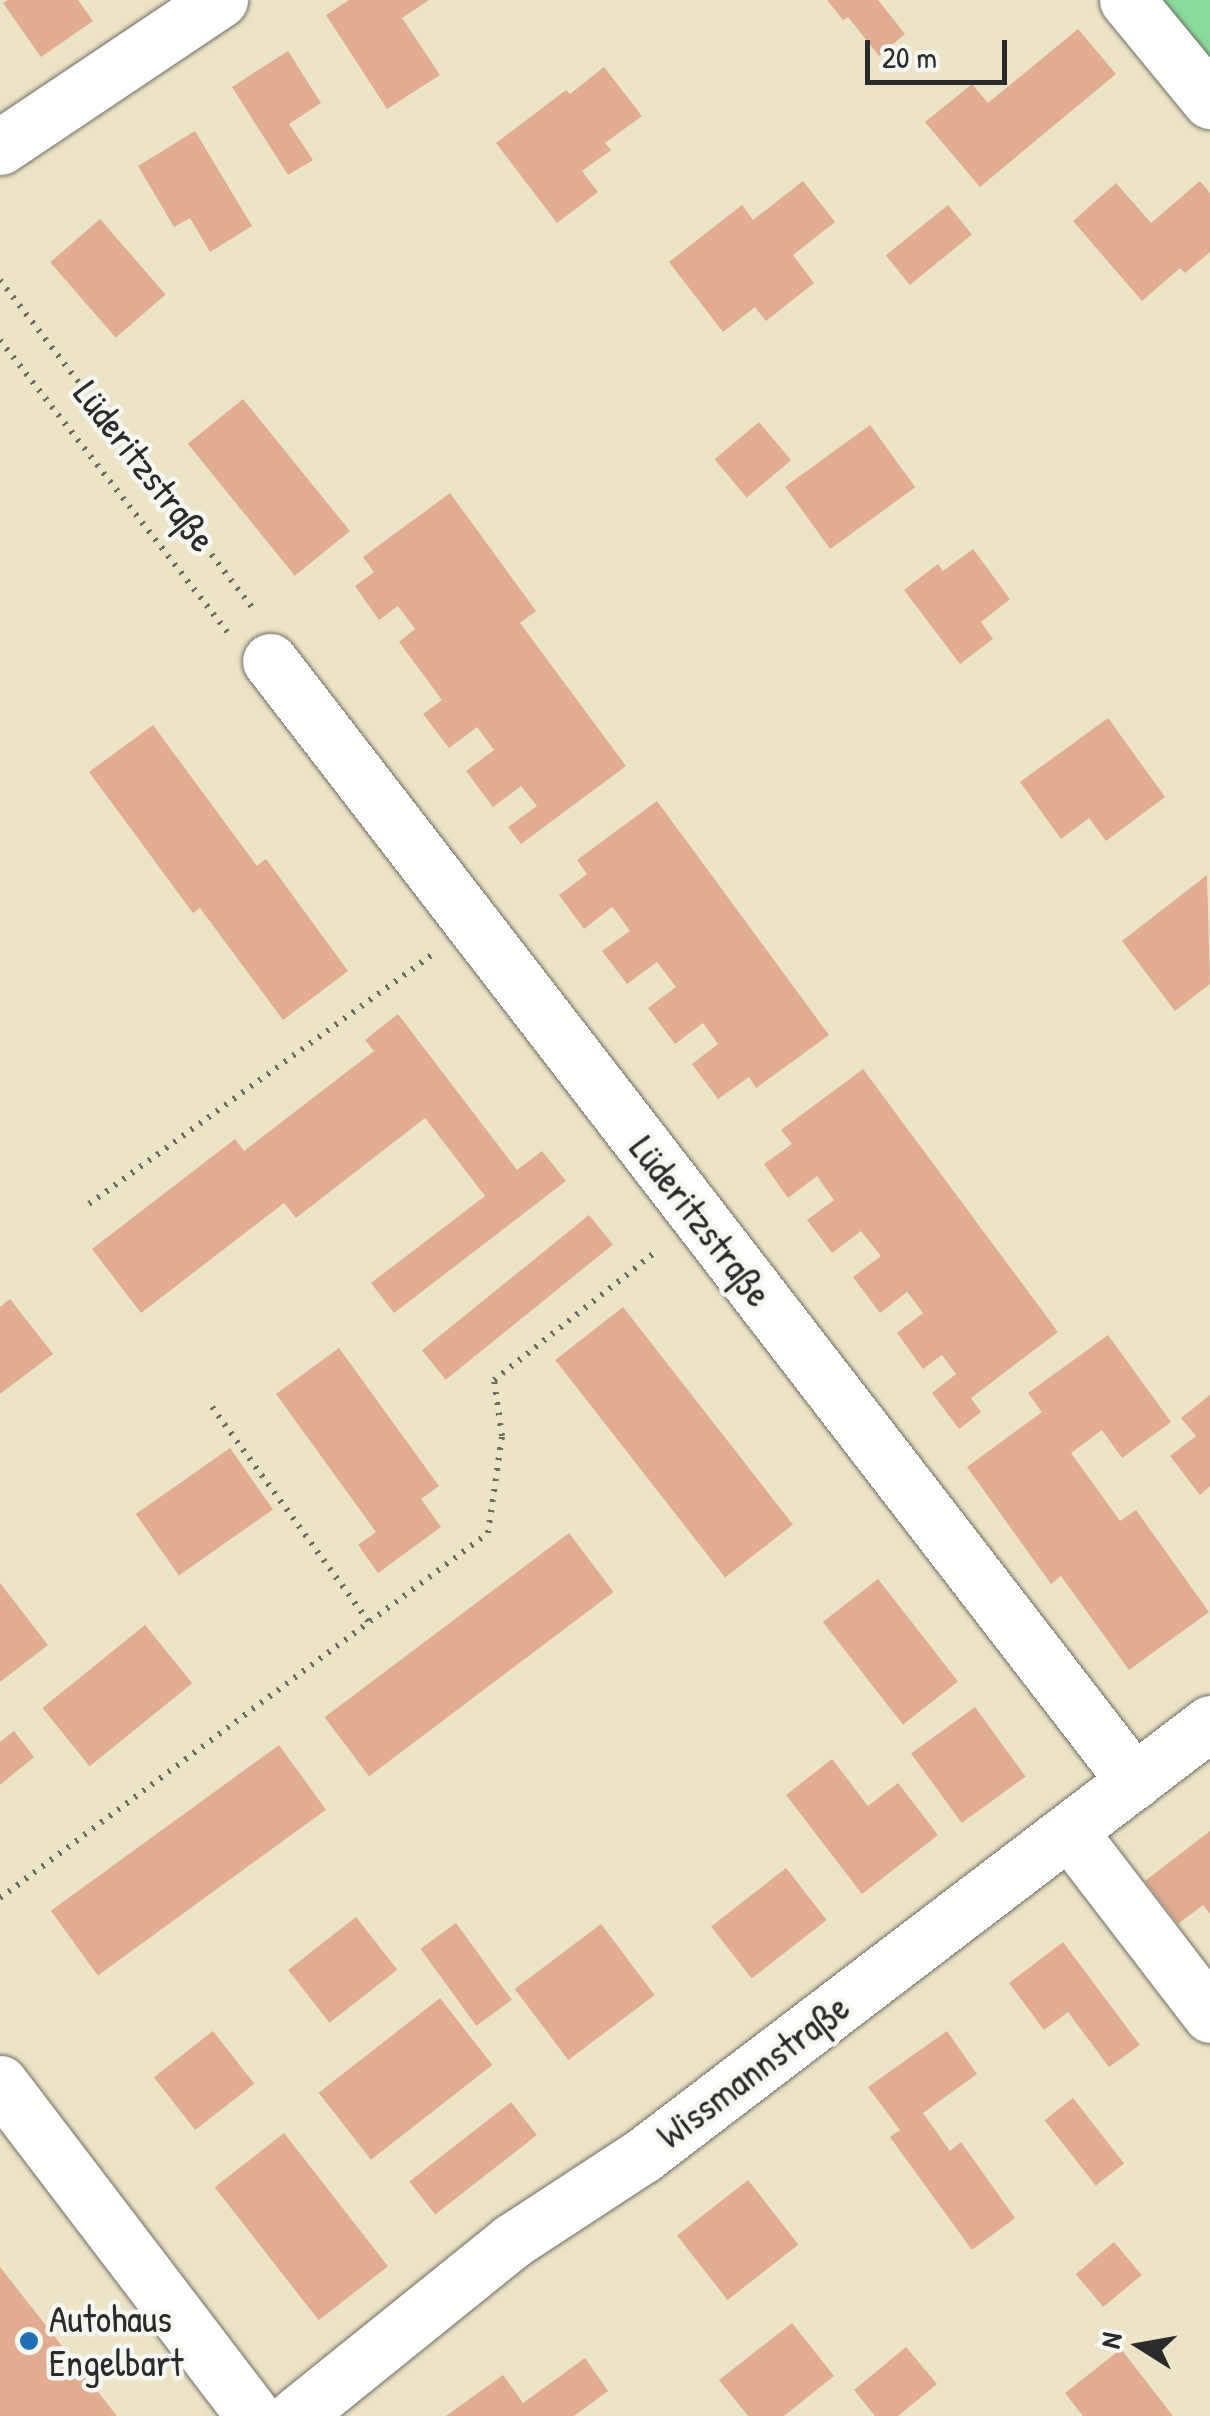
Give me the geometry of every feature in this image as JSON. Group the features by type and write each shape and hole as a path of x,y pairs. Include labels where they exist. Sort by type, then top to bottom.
{"street":[{"path":"0,147 220,0"},
{"path":"1127,0 1210,102"},
{"name":"Lüderitzstraße","path":"270,661 1134,1781"},
{"name":"Wissmannstraße","path":"295,2416 512,2240 642,2156 1210,1723"},
{"path":"1069,1831 1210,2015"},
{"path":"0,2083 254,2416"}],"path":[{"name":"Lüderitzstraße","path":"0,280 255,607 270,661"},
{"name":"Lüderitzstraße","path":"0,340 224,630 270,661"},
{"path":"89,1204 472,924"},
{"path":"0,1898 488,1532 502,1436 494,1380 698,1217"},
{"path":"212,1407 368,1621"}],"green space":[{"path":"1145,0 1210,0 1210,79"}],"building":[{"path":"78,0 93,21 41,57 3,3"},
{"path":"349,0 429,0 402,18 440,75 387,109 326,15"},
{"path":"827,0 878,0 905,34 879,56 848,17 843,20"},
{"path":"1078,29 1116,74 980,187 925,122 972,84 988,103"},
{"path":"288,51 321,103 289,124 313,160 288,175 232,87"},
{"path":"604,67 642,116 605,143 611,150 582,171 598,192 557,223 496,143 566,90 570,94"},
{"path":"195,131 252,226 210,252 190,218 174,227 138,166"},
{"path":"803,181 835,222 793,255 814,283 766,321 755,307 723,332 669,262 742,205 753,220"},
{"path":"1200,181 1210,193 1210,252 1185,273 1180,268 1142,301 1073,221 1116,183 1151,223"},
{"path":"948,205 972,235 910,285 886,255"},
{"path":"100,219 166,294 116,338 50,262"},
{"path":"243,399 350,531 295,576 188,444"},
{"path":"759,422 791,460 747,498 715,459"},
{"path":"870,425 915,487 830,549 785,487"},
{"path":"450,493 536,611 520,623 626,766 521,844 508,827 537,806 521,786 493,807 466,771 494,750 477,727 449,748 423,714 442,700 399,642 415,629 398,606 379,620 355,586 374,572 363,557"},
{"path":"973,549 1010,599 981,622 993,639 960,664 904,590 938,564 943,571"},
{"path":"1108,718 1165,797 1106,841 1089,818 1061,839 1020,782"},
{"path":"153,725 257,866 266,859 348,971 283,1020 200,908 193,913 89,772"},
{"path":"657,801 829,1035 756,1088 749,1077 718,1099 692,1064 718,1044 703,1023 675,1044 648,1008 676,987 657,962 627,984 602,951 630,931 617,913 612,907 584,929 559,895 587,874 577,860"},
{"path":"1207,875 1210,984 1175,1011 1122,941"},
{"path":"398,1014 517,1170 542,1151 566,1181 394,1313 371,1283 485,1196 425,1118 296,1218 284,1203 141,1313 92,1249 235,1139 244,1151 374,1051 365,1040"},
{"path":"863,1069 1058,1332 971,1398 981,1412 959,1429 932,1393 956,1374 942,1355 923,1369 897,1333 923,1313 912,1298 907,1292 880,1313 853,1277 881,1256 861,1231 832,1253 807,1220 834,1200 817,1176 788,1198 764,1164 792,1144 781,1130"},
{"path":"589,1215 613,1245 446,1380 422,1350"},
{"path":"10,1299 53,1354 0,1394 0,1307"},
{"path":"623,1307 793,1524 725,1577 555,1360"},
{"path":"1108,1335 1171,1422 1122,1458 1102,1430 1071,1453 1120,1521 1136,1510 1209,1612 1129,1670 1061,1576 1051,1584 967,1467 1042,1412 1028,1393"},
{"path":"339,1348 439,1486 421,1499 441,1527 378,1573 358,1545 376,1532 276,1394"},
{"path":"1210,1395 1210,1486 1200,1495 1170,1456 1196,1436 1181,1418"},
{"path":"230,1448 273,1509 179,1575 136,1514"},
{"path":"569,1533 614,1592 369,1776 325,1717"},
{"path":"878,1579 958,1681 903,1725 823,1622"},
{"path":"0,1583 48,1645 0,1682"},
{"path":"145,1625 192,1683 90,1766 42,1708"},
{"path":"975,1707 1026,1777 962,1823 911,1753"},
{"path":"14,1731 34,1757 0,1785 0,1742"},
{"path":"279,1745 326,1810 98,1975 51,1911"},
{"path":"832,1759 868,1806 898,1783 938,1835 862,1894 786,1795"},
{"path":"1210,1831 1210,1914 1203,1905 1178,1924 1145,1881"},
{"path":"786,1868 827,1920 752,1978 711,1926"},
{"path":"356,1917 397,1970 329,2023 288,1970"},
{"path":"456,1923 512,2000 476,2026 420,1949"},
{"path":"601,1924 655,1995 568,2060 515,1989"},
{"path":"1063,1942 1140,2045 1109,2067 1068,2012 1044,2030 1009,1983"},
{"path":"440,1998 492,2065 371,2160 319,2093"},
{"path":"213,2031 254,2084 195,2130 154,2077"},
{"path":"947,2031 977,2074 923,2113 950,2151 961,2142 1015,2218 972,2250 890,2137 900,2130 868,2087"},
{"path":"1073,2098 1124,2163 1096,2186 1045,2120"},
{"path":"511,2102 537,2135 435,2215 409,2181"},
{"path":"284,2133 388,2266 319,2320 215,2187"},
{"path":"748,2180 798,2245 728,2300 677,2235"},
{"path":"1114,2242 1142,2275 1103,2307 1076,2274"},
{"name":"Autohaus Engelbart","path":"0,2267 117,2416 0,2416"},
{"path":"792,2323 834,2376 784,2416 748,2416 719,2380"},
{"path":"906,2347 937,2384 898,2416 875,2416 854,2390"},
{"path":"1121,2349 1173,2416 1083,2416 1065,2393"},
{"path":"585,2358 608,2391 574,2416 446,2416 503,2375 523,2403"}],"place":[{"name":"Autohaus Engelbart","path":"29,2341"}]}
